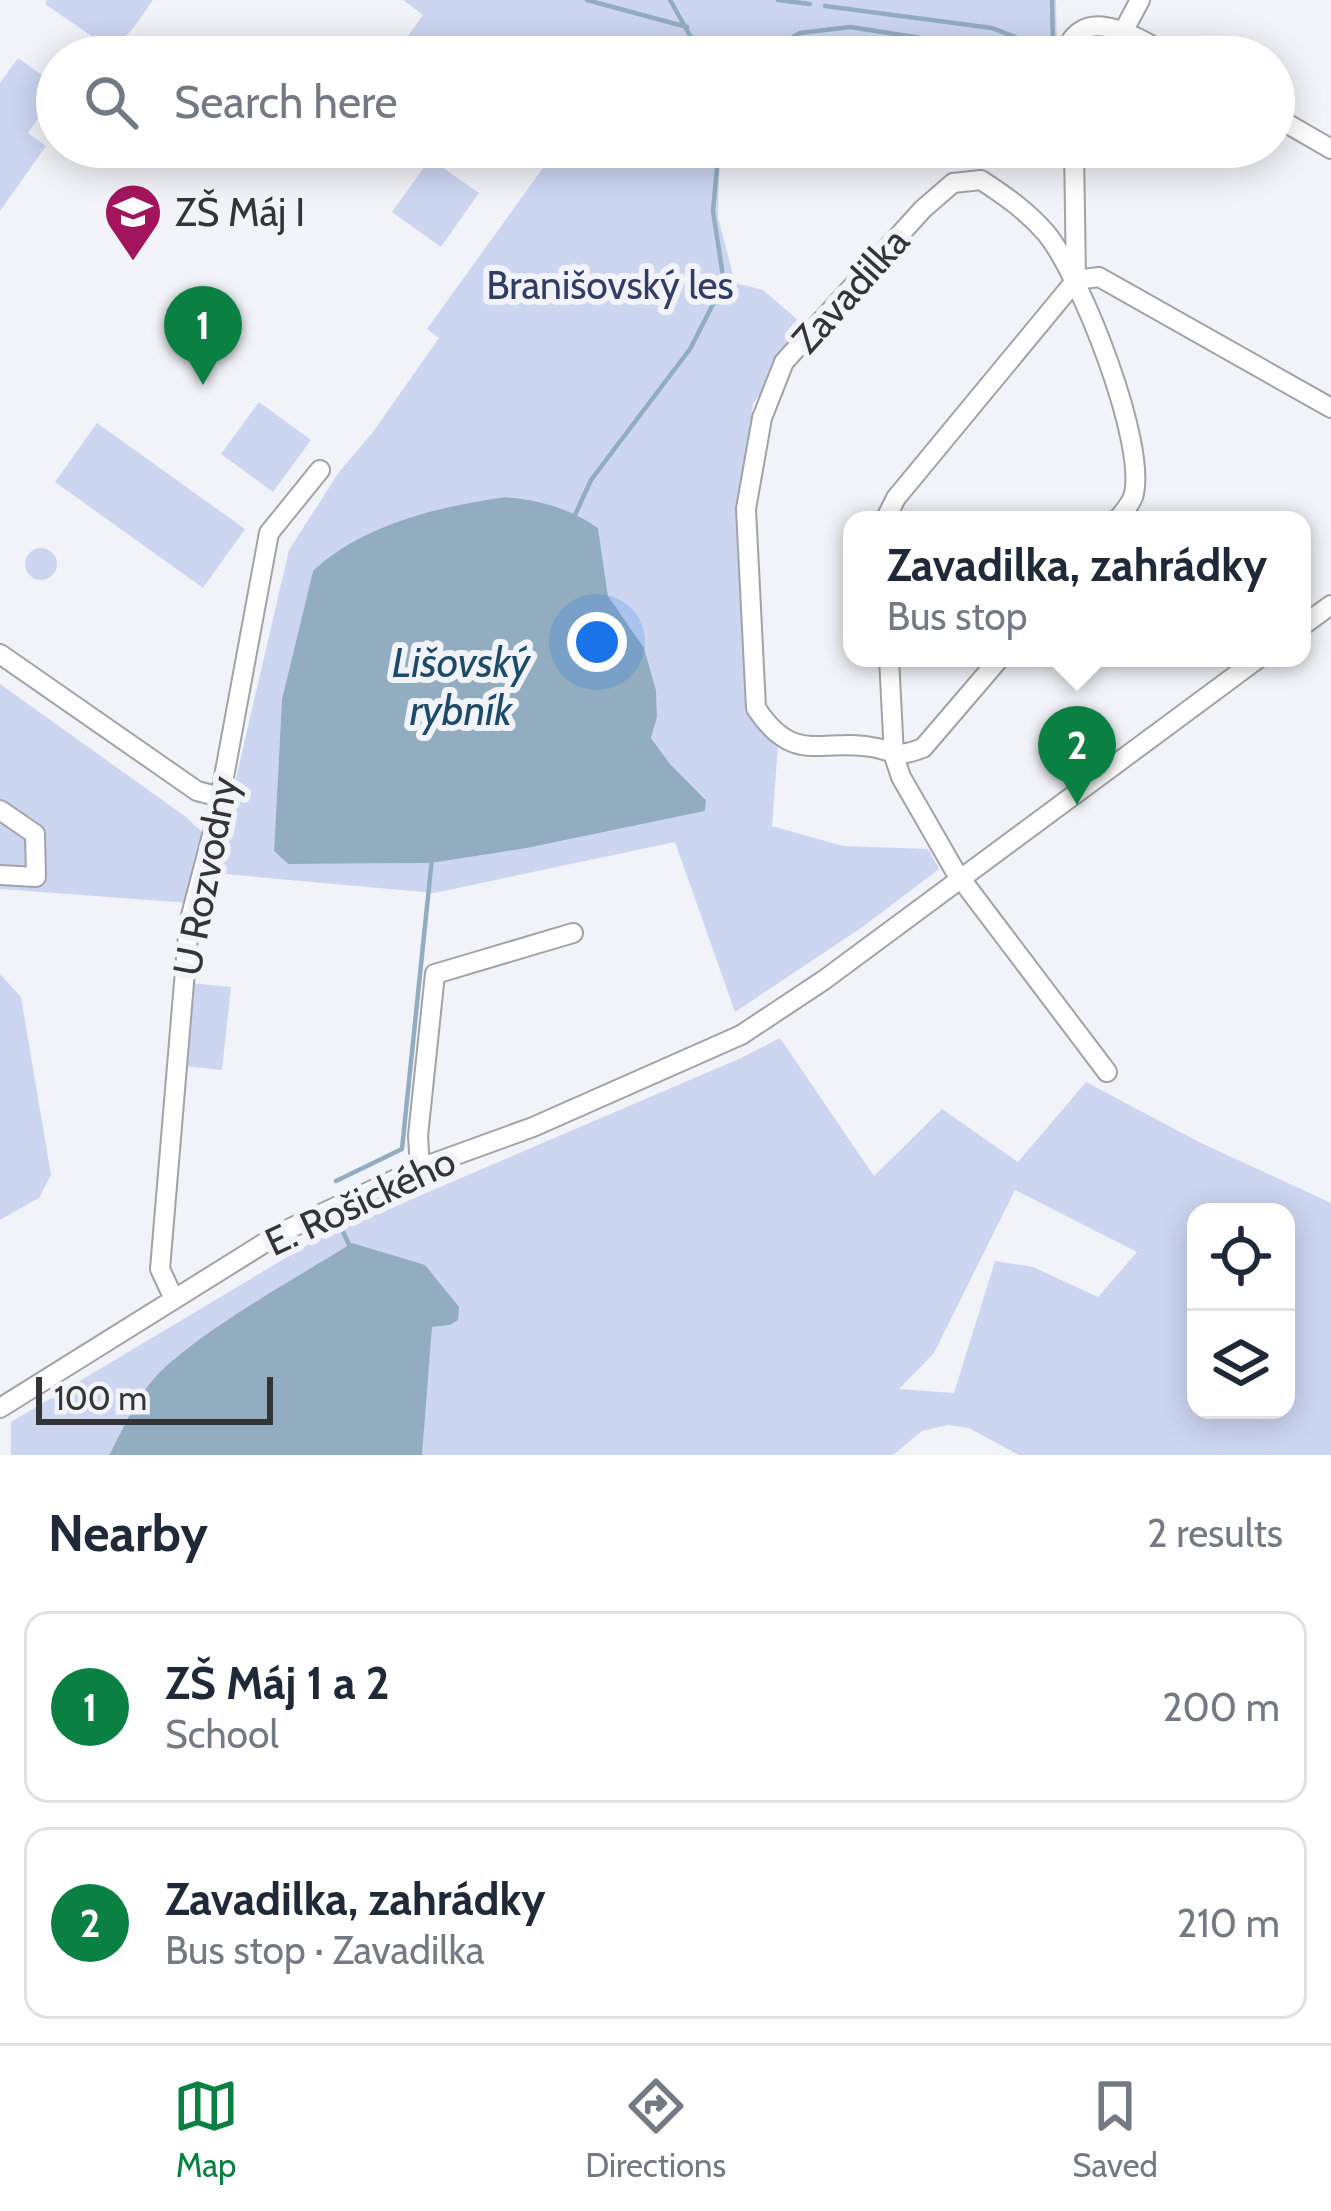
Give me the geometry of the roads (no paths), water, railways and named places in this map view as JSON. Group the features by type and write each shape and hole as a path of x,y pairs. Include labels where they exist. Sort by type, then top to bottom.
{"street":[{"path":"1124,30 1140,0"},
{"path":"1073,36 1090,21 1107,20 1135,36"},
{"path":"1295,128 1331,148"},
{"name":"Zavadilka","path":"1074,168 1076,280"},
{"name":"Zavadilka","path":"893,756 877,748 806,748 769,729 755,708 746,509 762,418 784,362 923,208 953,183 981,180 1012,200 1046,234 1076,280 1109,362 1131,458 1134,494 1123,511"},
{"path":"890,511 1076,280 1100,277 1331,408"},
{"name":"U Rozvodny","path":"174,1299 160,1269 189,923 220,797 269,533 320,470"},
{"path":"0,653 197,791 220,797"},
{"path":"889,667 893,756 943,854 1107,1072"},
{"path":"893,756 923,748 992,667"},
{"path":"962,880 1247,667"},
{"path":"0,810 35,833 36,877 0,875"},
{"name":"E. Rošického","path":"0,1408 282,1232 420,1168 532,1127 741,1035 962,880"},
{"path":"420,1168 418,1136 435,974 573,933"}],"water":[{"name":"Lišovský rybník","path":"506,497 554,506 598,528 608,596 644,648 656,690 657,717 651,738 706,800 705,811 431,863 288,864 274,851 282,699 313,571 379,529 430,512"},
{"path":"352,1243 425,1265 459,1307 458,1320 432,1327 422,1455 109,1455 143,1393 176,1358"}],"waterway":[{"path":"587,0 687,27"},
{"path":"670,0 690,36"},
{"path":"778,0 810,4"},
{"path":"1052,0 1053,36"},
{"path":"825,6 992,28 1012,36"},
{"path":"795,36 850,27 908,36"},
{"path":"575,515 591,480 690,349 724,283 713,211 717,168"},
{"path":"336,1181 402,1149 432,858"},
{"path":"340,1225 350,1247"}],"place":[{"name":"ZŠ Máj I","path":"133,263"},
{"name":"ZŠ Máj 1 a 2","path":"203,385"},
{"name":"Zavadilka, zahrádky","path":"1077,805"}],"park label":[{"name":"Branišovský les","path":"610,285"}]}
